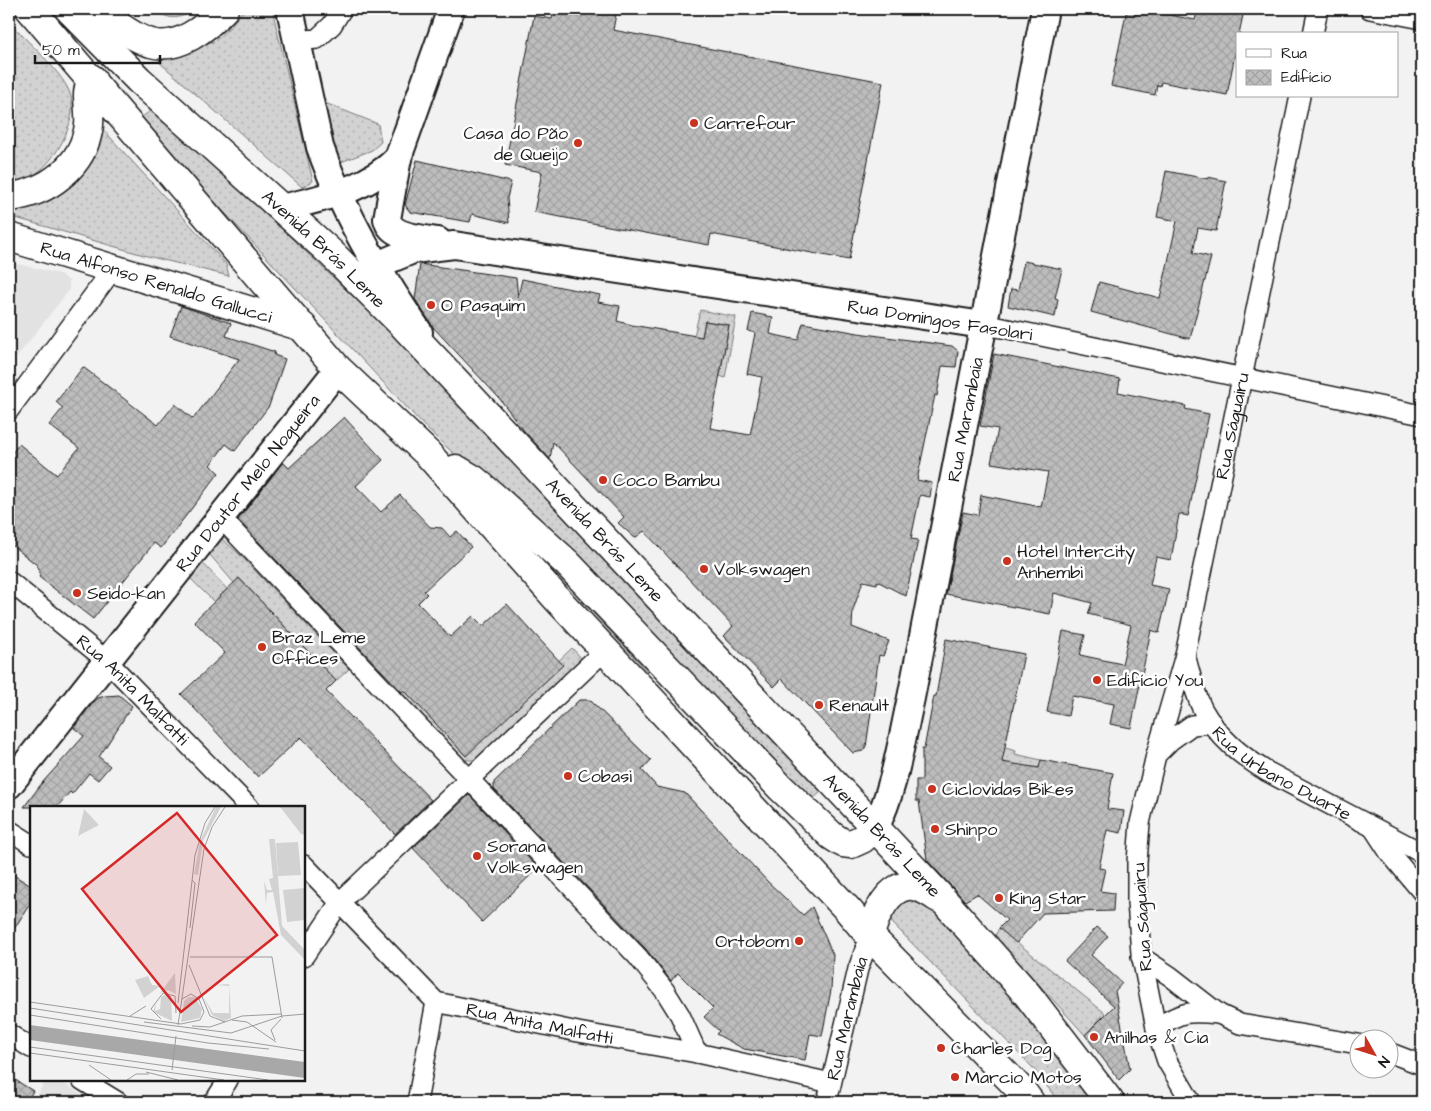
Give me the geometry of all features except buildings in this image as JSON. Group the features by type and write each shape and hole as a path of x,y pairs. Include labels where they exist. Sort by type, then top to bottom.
{"main road":[{"path":"30,9 92,79 338,369 428,454 558,600 1023,1098"},
{"name":"Avenida Brás Leme","path":"69,9 139,80 332,253 439,362 946,904 1027,994 1110,1102"},
{"path":"96,9 140,39 152,44 172,44 194,35 212,22 224,9"},
{"path":"9,197 34,192 50,184 67,170 82,149 89,126 88,93 92,79"},
{"name":"Rua Alfonso Renaldo Gallucci","path":"9,237 302,327"},
{"path":"428,454 452,466 473,480 567,564 781,788 832,836 843,843 851,844 862,839 875,828"},
{"path":"870,936 876,914 892,893 899,888 912,885 919,887 946,904"}],"street":[{"path":"290,9 320,147 338,193 377,265 409,318 439,362"},
{"path":"296,41 317,40 332,25 342,9"},
{"path":"283,208 362,185 377,176 398,158 450,9"},
{"name":"Rua Marambaia","path":"875,828 885,808 894,779 1045,9"},
{"path":"1313,32 1318,9"},
{"path":"1370,9 1422,19"},
{"name":"Rua Ságuairu","path":"1190,1102 1167,1061 1156,1028 1141,956 1137,902 1137,862 1140,823 1156,755 1185,655 1300,98"},
{"name":"Rua Domingos Fasolari","path":"398,158 388,213 388,223 400,233 454,245 1003,328 1422,415"},
{"name":"Rua Domingos Fasolari","path":"377,265 413,250 454,245"},
{"path":"9,410 113,269"},
{"name":"Rua Doutor Melo Nogueira","path":"9,784 338,369"},
{"path":"220,517 638,957 665,990 680,1015 697,1053"},
{"name":"Rua Anita Malfatti","path":"9,581 107,660 248,806"},
{"path":"305,954 340,902 605,650"},
{"name":"Rua Urbano Duarte","path":"1185,655 1203,709 1224,739 1245,758 1422,854"},
{"path":"1156,755 1171,740 1192,724 1212,723"},
{"path":"1373,828 1389,852 1422,892"},
{"path":"9,830 30,843"},
{"path":"305,866 436,1002 417,1102"},
{"name":"Rua Marambaia","path":"827,1102 858,969 870,936"},
{"path":"1141,956 1219,1014 1240,1024 1348,1042"},
{"name":"Rua Anita Malfatti","path":"436,1002 578,1032 697,1053 831,1083"},
{"path":"1156,1028 1174,1016 1193,1012 1219,1014"},
{"path":"9,1034 30,1047"},
{"path":"1398,1056 1422,1065"},
{"path":"84,1081 118,1102"},
{"path":"214,1102 227,1081"}],"shaded area":[{"path":"151,9 196,9 183,16 174,18"},
{"path":"244,9 272,9 313,181 302,187 159,62 161,53 215,41 230,27"},
{"path":"9,22 58,74 69,91 72,102 68,129 54,155 35,175 24,180 9,182"},
{"path":"325,103 378,124 381,142 372,150 341,162 332,154 321,120"},
{"path":"157,106 243,192 424,364 823,790 811,801 658,665 648,672 579,598 558,560 560,552 425,427 138,120"},
{"path":"99,125 226,264 229,276 147,256 9,216 9,211 40,203 68,188 84,166"},
{"path":"9,262 60,274 69,281 69,290 9,367"},
{"path":"700,310 736,317 725,378 720,376 729,325 705,321 702,337 694,336"},
{"path":"221,538 237,552 349,669 336,681 239,578 234,583 204,548"},
{"path":"197,557 227,589 214,602 186,574"},
{"path":"572,648 582,659 475,760 463,760 400,694 404,690 463,752"},
{"path":"998,746 1016,751 1015,754 1041,760 1039,768 995,763"},
{"path":"903,873 1007,991 1100,1102 1059,1102 1033,1068 870,900"},
{"path":"999,928 1105,1013 1085,1035 995,936"},
{"path":"45,1081 60,1081 95,1102 33,1102"}],"place":[{"name":"Carrefour","path":"694,123"},
{"name":"Casa do Pão de Queijo","path":"578,143"},
{"name":"O Pasquim","path":"431,305"},
{"name":"Coco Bambu","path":"603,480"},
{"name":"Hotel Intercity Anhembi","path":"1007,561"},
{"name":"Volkswagen","path":"704,569"},
{"name":"Seido-kan","path":"77,593"},
{"name":"Braz Leme Offices","path":"262,647"},
{"name":"Edifício You","path":"1097,680"},
{"name":"Renault","path":"819,705"},
{"name":"Cobasi","path":"568,776"},
{"name":"Ciclovidas Bikes","path":"932,789"},
{"name":"Shinpo","path":"935,829"},
{"name":"Sorana Volkswagen","path":"477,856"},
{"name":"King Star","path":"999,898"},
{"name":"Ortobom","path":"799,941"},
{"name":"Anilhas & Cia","path":"1094,1037"},
{"name":"Charles Dog","path":"941,1048"},
{"name":"Marcio Motos","path":"955,1077"}]}
